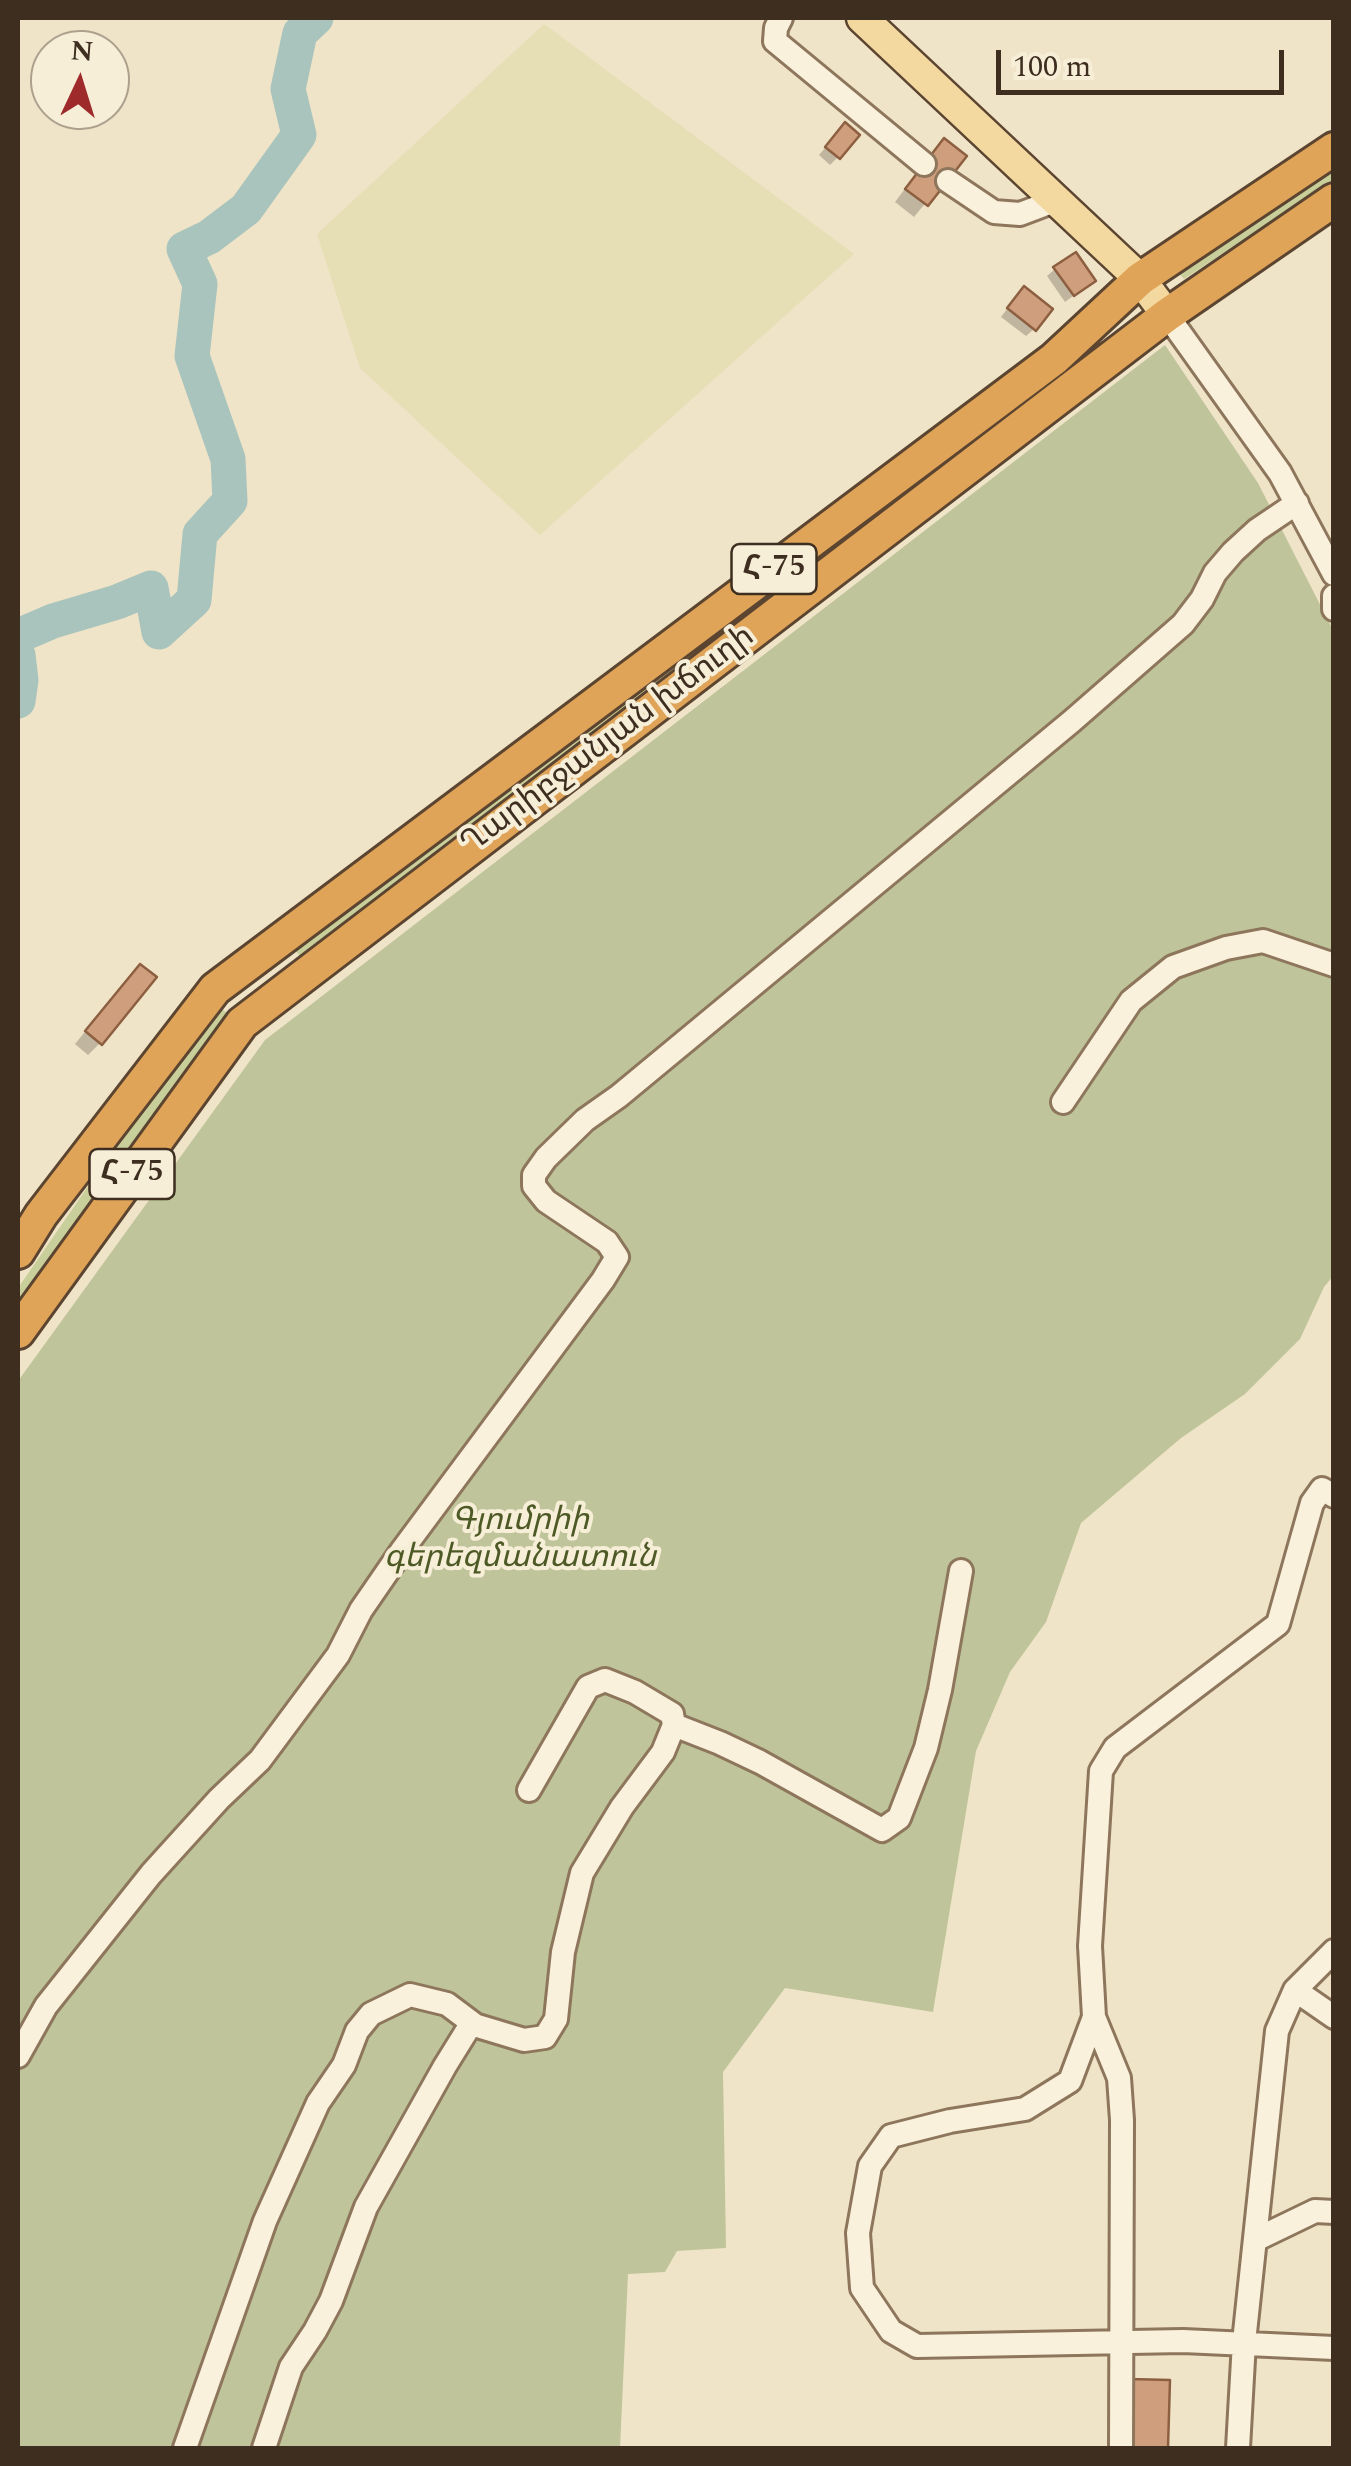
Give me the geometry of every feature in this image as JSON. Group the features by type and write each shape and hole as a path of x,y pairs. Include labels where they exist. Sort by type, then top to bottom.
{"highway":[{"name":"Ղարիբջանյան խճուղի","path":"18,1252 41,1215 215,989 1054,359 1140,279 1334,149"},
{"name":"Ղարիբջանյան խճուղի","path":"18,1332 242,1023 1167,315 1334,200"},
{"path":"215,989 249,1018"}],"main road":[{"path":"862,18 1140,279 1167,315"}],"street":[{"path":"781,18 776,41 924,164"},
{"path":"948,181 994,212 1020,214 1057,200"},
{"path":"1167,315 1280,472 1334,574"},
{"path":"18,2056 46,2006 151,1874 219,1798 260,1760 338,1656 361,1610 402,1548 603,1280 616,1257 607,1242 546,1200 534,1186 534,1175 546,1158 585,1120 1072,721 1183,624 1233,552 1257,530 1298,503"},
{"path":"1334,596 1334,609"},
{"path":"1062,1102 1131,1001 1174,967 1226,948 1263,940 1334,966"},
{"path":"1121,2448 1122,2120 1119,2078 1094,2016 1090,1946 1101,1772 1115,1748 1278,1624 1312,1503 1322,1488 1334,1496"},
{"path":"674,1725 760,1762 882,1830 899,1818 926,1748 960,1571"},
{"path":"185,2448 264,2222 318,2102 344,2066 357,2032 371,2014 410,1995 447,2004 475,2025 524,2040 545,2037 556,2018 563,1952 582,1872 622,1806 663,1752 674,1725 672,1714 605,1680 588,1687 528,1790"},
{"path":"1238,2448 1244,2342 1277,2031 1296,1990 1334,1952"},
{"path":"1296,1990 1334,2017"},
{"path":"1094,2016 1070,2081 1025,2109 950,2121 891,2136 870,2166 858,2233 862,2288 891,2331 916,2346 1183,2341 1334,2348"},
{"path":"264,2448 291,2367 331,2301 366,2207 445,2066 471,2024 475,2025"},
{"path":"1255,2240 1314,2211 1334,2212"}],"shaded area":[{"path":"544,24 854,254 540,535 360,368 317,234"}],"green space":[{"path":"1333,164 1333,180 1184,279 1175,269"},
{"name":"Գյումրիի գերեզմանատուն","path":"1165,345 1258,483 1333,630 1334,1275 1324,1287 1300,1339 1245,1394 1181,1438 1081,1523 1046,1622 1010,1672 976,1751 933,2012 785,1988 723,2072 726,2248 677,2251 665,2272 628,2274 620,2448 18,2448 18,1381 265,1040"},
{"path":"1064,365 1076,373 303,960 294,949"},
{"path":"220,1007 231,1017 165,1099 18,1310 18,1288 115,1147"}],"building":[{"path":"845,122 860,135 840,159 825,147"},
{"path":"944,138 967,156 928,206 905,189"},
{"path":"1076,252 1096,281 1074,296 1053,267"},
{"path":"1024,286 1053,309 1036,331 1007,308"},
{"path":"140,964 157,977 102,1045 85,1031"},
{"path":"1130,2379 1170,2380 1168,2448 1128,2448"}],"waterway":[{"path":"18,636 151,588 159,632 194,600 200,534 230,501 228,459 192,356 200,284 184,249 209,237 246,209 299,135 288,89 300,33 316,18"},
{"path":"18,655 18,701"}]}
